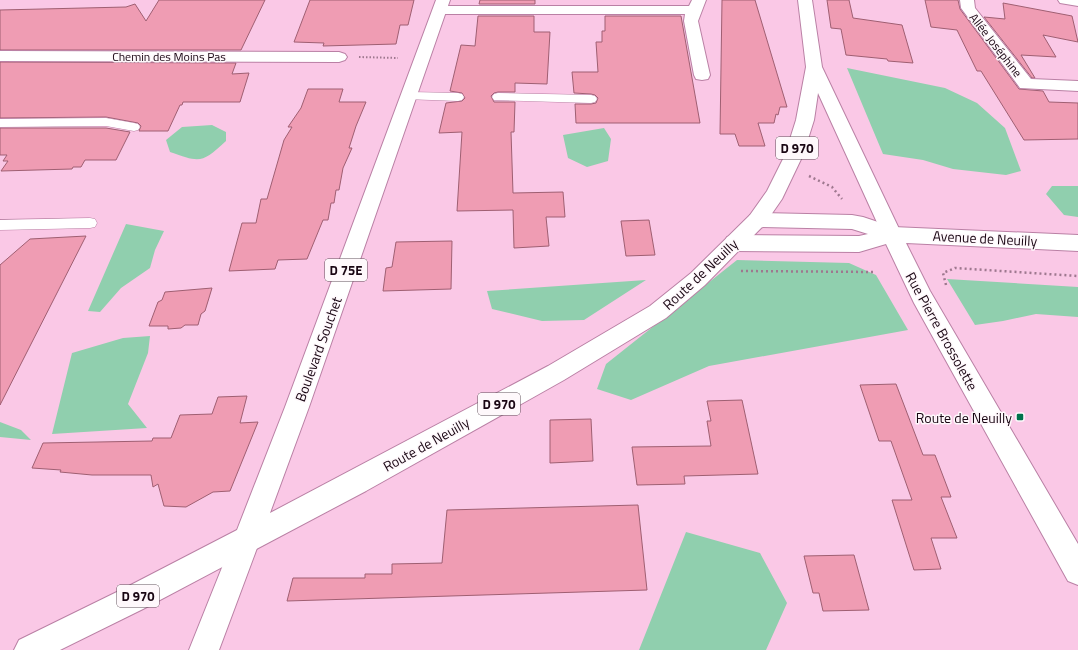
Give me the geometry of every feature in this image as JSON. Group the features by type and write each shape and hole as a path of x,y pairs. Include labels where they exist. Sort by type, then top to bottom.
{"main road":[{"name":"D 970","path":"805,0 814,67"},
{"name":"Allée Joséphine","path":"967,0 968,8 1026,84 1078,86"},
{"path":"1065,0 1078,2"},
{"path":"442,5 696,5 691,21 702,75"},
{"name":"Boulevard Souchet","path":"247,540 297,407 442,5"},
{"name":"Chemin des Moins Pas","path":"0,56 339,57"},
{"name":"Route de Neuilly","path":"29,650 133,599 247,540 556,373 658,312 706,271 757,220 775,194 794,155 805,120 814,67"},
{"name":"Rue Pierre Brossolette","path":"814,67 922,297 1078,571"},
{"name":"Avenue de Neuilly","path":"757,220 852,222 863,224 892,235"},
{"name":"Avenue de Neuilly","path":"734,243 858,244 892,235 944,236 1078,243"},
{"name":"D 75E","path":"204,650 247,540"}],"lane":[{"path":"408,96 458,97"},
{"path":"498,97 591,99"},
{"path":"0,123 106,122 134,127"},
{"path":"0,225 90,223"}],"path":[{"path":"339,57 422,59"},
{"path":"806,174 826,183 839,193 844,203"},
{"path":"947,288 943,273 955,268 1078,276"},
{"path":"706,271 874,272"}],"green space":[{"path":"847,68 945,88 977,103 1005,128 1021,171 1006,175 953,169 923,160 883,154"},
{"path":"212,125 226,132 226,141 211,154 201,159 195,159 170,152 166,140 182,127"},
{"path":"604,128 611,139 608,161 587,167 568,158 563,135"},
{"path":"1052,186 1078,186 1078,217 1064,215 1046,194"},
{"path":"126,224 164,231 155,250 150,268 121,288 100,312 88,311"},
{"path":"737,260 849,263 876,275 908,330 709,366 631,400 597,389 606,364"},
{"path":"947,279 1078,287 1078,317 1036,314 975,325"},
{"path":"646,280 584,320 542,321 492,309 487,291"},
{"path":"150,336 148,353 128,404 147,428 52,434 72,353 123,338"},
{"path":"0,422 21,430 31,440 0,437"},
{"path":"686,532 760,553 787,603 766,650 639,650"}],"building":[{"path":"159,0 265,0 241,50 0,50 0,10 126,7 135,4 146,21"},
{"path":"310,0 414,0 408,25 400,25 396,44 323,46 324,43 294,42"},
{"path":"480,0 535,0 535,4 479,4"},
{"path":"722,0 755,0 787,107 780,107 778,115 776,114 774,123 758,123 765,146 739,146 735,134 720,134"},
{"path":"827,0 849,0 853,18 902,25 913,63 846,55 841,29 831,28"},
{"path":"925,0 958,0 960,9 1019,89 1043,91 1049,102 1078,103 1078,139 1024,140 981,71 977,71 957,30 931,27"},
{"path":"1003,3 1072,16 1078,42 1043,35 1056,57 1021,55 1035,78 1032,78 984,17 1005,19"},
{"path":"478,16 534,16 534,32 550,32 547,84 515,83 515,92 498,92 491,96 494,102 515,102 514,132 511,132 513,193 563,192 565,217 546,217 549,246 514,248 513,210 457,211 462,132 439,133 446,103 462,101 465,98 462,93 450,91 461,45 475,46"},
{"path":"605,16 681,16 700,123 576,123 575,104 596,103 598,98 591,94 574,93 572,72 598,72 596,42 602,42 602,31 605,31"},
{"path":"0,62 236,63 232,74 249,73 240,102 183,102 182,105 180,105 168,131 139,131 141,126 138,123 106,117 0,118"},
{"path":"308,89 343,89 339,102 366,102 349,148 352,148 343,168 339,190 336,190 334,203 331,203 328,220 323,220 307,259 278,260 275,269 229,271 242,223 256,223 261,199 267,199 284,140 292,127 288,127 301,108"},
{"path":"0,128 106,128 130,132 116,160 85,160 81,167 73,167 72,169 1,171 8,161 3,161 7,155 0,155"},
{"path":"649,220 655,255 626,256 621,221"},
{"path":"86,236 0,405 0,265 30,239"},
{"path":"452,241 451,289 383,291 386,268 392,267 396,242"},
{"path":"212,288 205,311 201,314 198,325 185,325 181,328 168,329 168,326 149,326 158,302 162,300 165,292"},
{"path":"896,384 923,455 935,455 951,497 941,497 957,538 931,538 941,569 914,570 892,500 912,500 891,441 879,441 860,385"},
{"path":"247,396 240,423 258,422 230,491 213,492 186,507 164,506 158,484 153,487 151,475 92,475 60,472 61,470 32,468 43,443 152,441 153,438 171,438 180,415 212,414 218,397"},
{"path":"742,400 758,474 684,476 685,484 637,485 632,447 711,446 707,421 711,421 707,401"},
{"path":"591,419 593,461 550,463 550,420"},
{"path":"638,505 647,590 287,601 293,578 365,578 365,574 392,574 392,564 442,563 447,510"},
{"path":"854,555 869,610 823,611 819,593 813,593 804,556"}],"place":[{"name":"Route de Neuilly","path":"1020,417"}]}
